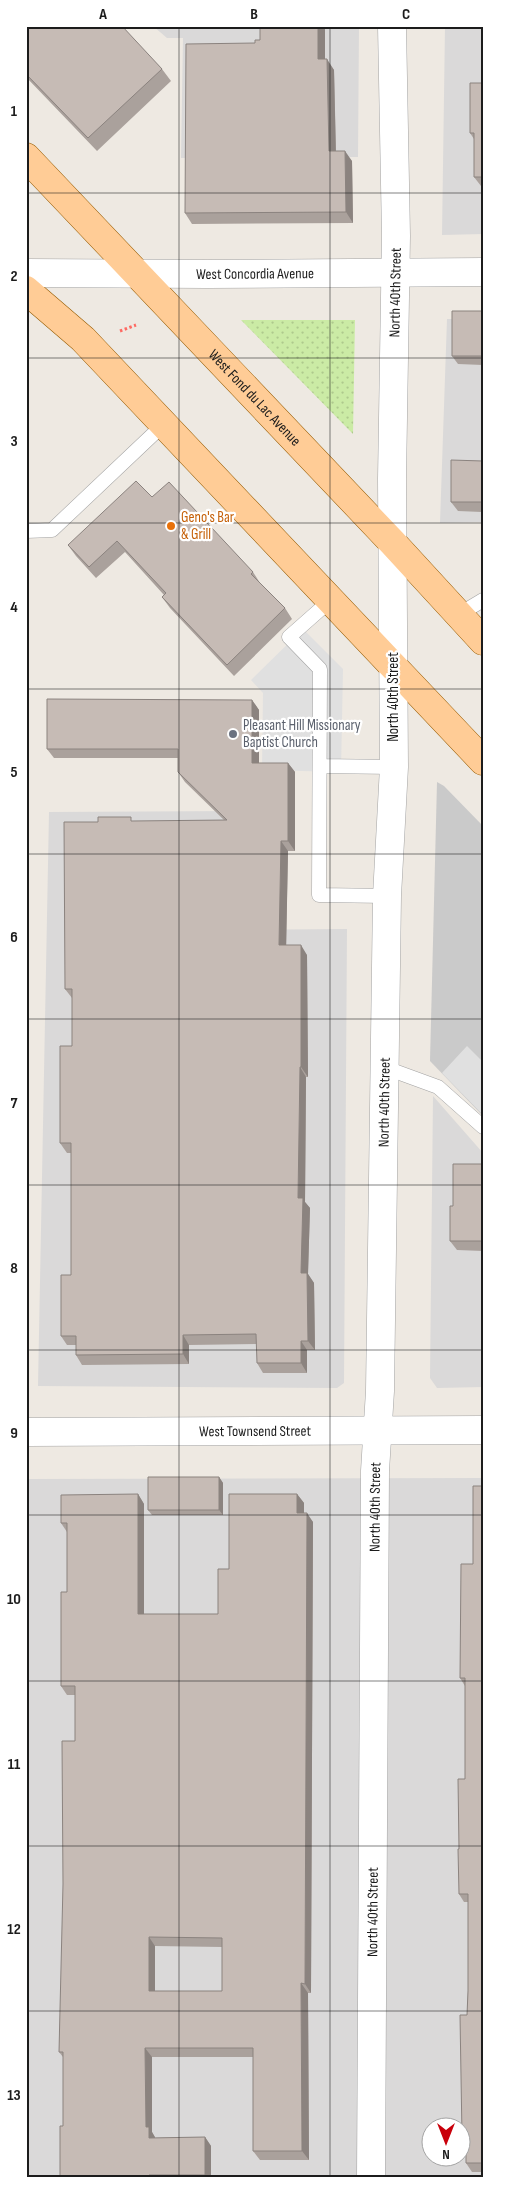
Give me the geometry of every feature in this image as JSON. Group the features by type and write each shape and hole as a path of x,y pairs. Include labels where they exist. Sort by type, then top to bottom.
{"main road":[{"name":"West Fond du Lac Avenue","path":"26,157 392,542 483,641"},
{"path":"26,290 83,339 332,599 393,668 483,761"}],"street":[{"name":"North 40th Street","path":"371,2178 375,1471 378,1431 386,1068 387,896 394,767 392,542 396,272 392,26"},
{"name":"West Concordia Avenue","path":"26,273 483,272"},
{"name":"West Townsend Street","path":"26,1432 483,1430"}],"lane":[{"path":"26,531 52,530 164,424"},
{"path":"332,599 289,637 320,669 319,895 387,896"},
{"path":"458,615 483,600"},
{"path":"320,766 394,767"},
{"path":"386,1068 438,1087 483,1127"}],"path":[{"path":"116,332 136,325"}],"shaded area":[{"path":"153,26 359,26 358,157 181,158 183,38 167,38"},
{"path":"445,26 483,26 483,234 442,235"},
{"path":"447,319 483,319 483,522 440,523"},
{"path":"303,629 343,669 341,772 262,770 263,693 251,680"},
{"path":"437,782 444,786 483,826 483,1116 430,1061"},
{"path":"240,811 239,930 347,929 344,1383 337,1388 38,1386 49,812"},
{"path":"467,1046 483,1062 483,1115 442,1073"},
{"path":"433,1096 483,1153 483,1387 437,1388 430,1378"},
{"path":"483,1478 483,2178 26,2178 26,1479"}],"green space":[{"path":"241,320 355,320 353,434"}],"building":[{"path":"26,26 122,26 162,69 88,138 26,74"},
{"path":"260,26 318,26 318,59 327,59 329,151 345,151 346,212 185,213 186,44 255,43 255,40 260,40"},
{"path":"470,83 483,83 483,180 482,177 474,177 474,133 470,133"},
{"path":"452,311 483,311 483,356 452,356"},
{"path":"451,460 483,461 483,555 482,502 451,502"},
{"path":"136,481 152,497 169,482 253,572 251,574 285,608 227,665 162,597 166,593 117,541 89,567 68,545"},
{"path":"47,699 252,700 252,763 288,763 288,841 281,841 279,945 301,945 298,1198 303,1198 301,1273 307,1273 308,1341 301,1341 301,1363 257,1363 256,1334 183,1335 183,1354 76,1355 76,1336 61,1336 61,1275 71,1275 71,1143 60,1143 60,1046 72,1046 72,989 65,989 64,822 98,822 98,817 131,817 131,821 227,820 178,772 178,749 47,749"},
{"path":"453,1164 483,1164 483,1241 450,1241 450,1206 453,1206"},
{"path":"148,1477 219,1477 219,1510 148,1510"},
{"path":"473,1486 483,1486 483,2163 472,2163 472,2116 462,2116 460,2015 467,2015 468,1894 459,1894 458,1849 458,1779 465,1779 465,1678 460,1678 461,1564 473,1564"},
{"path":"138,1494 138,1614 218,1614 218,1569 229,1569 229,1494 297,1494 297,1513 307,1513 305,1984 301,1983 302,2151 253,2151 253,2048 145,2048 146,2127 149,2127 149,2138 205,2137 205,2175 149,2175 149,2178 60,2178 60,2126 63,2126 63,2052 59,2052 63,1884 62,1741 75,1741 75,1686 61,1686 61,1592 67,1592 67,1523 61,1523 61,1495","holes":["149,1937 222,1938 222,1991 149,1991"]}],"place":[{"name":"Geno's Bar & Grill","path":"171,526"},
{"name":"Pleasant Hill Missionary Baptist Church","path":"233,734"}]}
